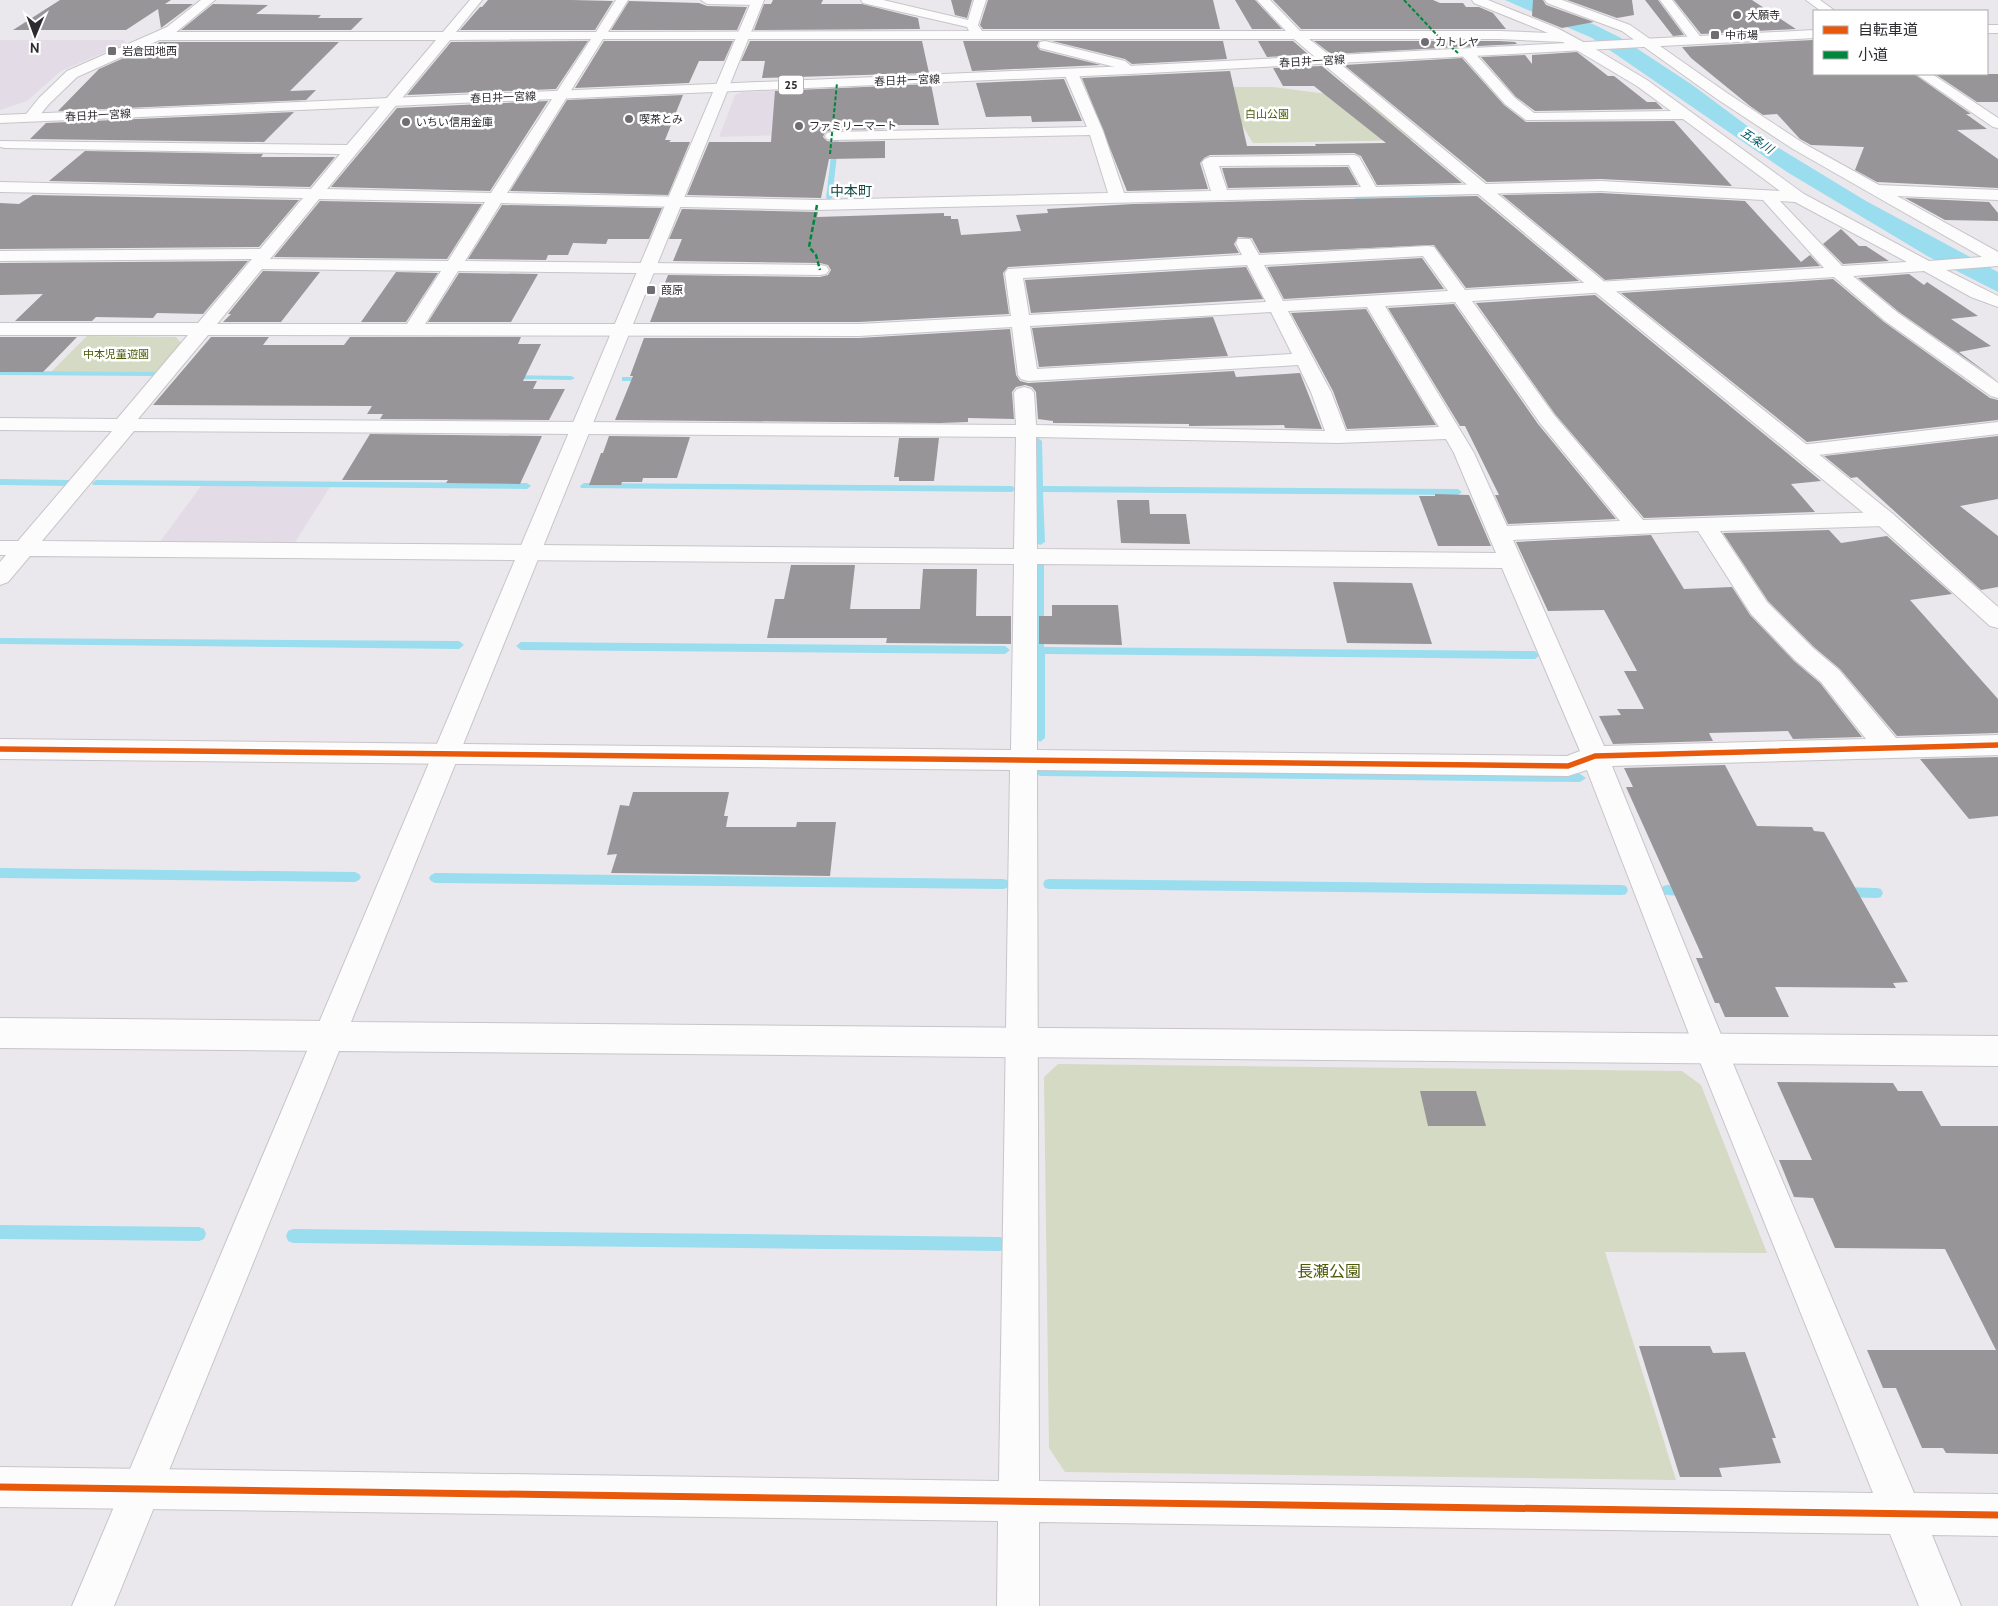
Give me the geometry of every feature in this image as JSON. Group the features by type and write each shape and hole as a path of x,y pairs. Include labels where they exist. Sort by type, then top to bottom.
{"street":[{"path":"2,147 44,101 72,74 160,36 171,30 209,0"},
{"path":"0,577 202,328 476,0"},
{"path":"413,328 622,0"},
{"path":"93,1606 758,0 707,0"},
{"path":"866,0 975,30"},
{"path":"975,30 980,0"},
{"path":"1263,0 1297,35 1326,60 1601,288 1885,519 1998,620"},
{"path":"1478,0 1553,31 1582,47 1642,84 1798,197 1926,266 1998,302"},
{"path":"1550,0 1626,28 1722,96 1798,146 1998,260"},
{"path":"1666,0 1697,40"},
{"path":"1812,0 1827,10"},
{"path":"160,36 743,35 975,30 1017,35 1499,35 1564,38"},
{"name":"春日井一宮線","path":"0,119 1071,73 1813,34"},
{"path":"1017,35 1019,38 1120,64 1129,70"},
{"path":"1467,53 1510,101 1531,117 1686,115"},
{"path":"1071,73 1096,131 1118,199"},
{"path":"1924,75 1998,124"},
{"path":"832,136 1096,131"},
{"path":"2,147 352,150"},
{"path":"1221,196 1210,162 1354,160 1371,192"},
{"path":"0,187 817,205 1601,186 1798,197"},
{"path":"1876,190 1998,195"},
{"path":"1768,195 1793,226 1838,272 1878,306 1998,392"},
{"path":"1416,234 1547,419 1638,528"},
{"path":"1244,243 1321,392 1338,438"},
{"path":"1304,359 1028,375 1014,272 1428,251"},
{"path":"0,256 261,259 451,266 820,270"},
{"path":"0,328 859,330 1601,288 1998,260"},
{"path":"1373,301 1464,453 1594,756 1710,1048 1940,1606"},
{"path":"1018,1606 1025,760 1026,431 1024,393"},
{"path":"0,424 1026,431 1338,438 1452,432"},
{"path":"1801,451 1998,428"},
{"path":"1499,534 1704,524 1885,519"},
{"path":"1704,524 1759,608 1804,654 1830,676 1888,747"},
{"path":"0,548 1510,561"},
{"path":"0,749 1568,766 1594,756 1888,747 1998,746"},
{"path":"0,1033 1998,1051"},
{"path":"0,1487 1998,1515"}],"shaded area":[{"path":"0,40 123,40 127,43 61,71 27,101 0,110"},
{"path":"831,89 835,91 830,134 719,137 735,95 742,92"},
{"path":"201,486 330,487 294,544 159,543"}],"green space":[{"name":"白山公園","path":"1219,87 1273,87 1327,94 1355,92 1414,140 1253,143"},
{"name":"中本児童遊園","path":"87,336 176,337 181,343 156,373 51,372"},
{"name":"長瀬公園","path":"1058,1064 1682,1071 1701,1085 1767,1253 1605,1252 1676,1480 1065,1472 1049,1448 1044,1077"}],"water":[{"name":"五条川","path":"1505,0 1534,0 1595,25 1621,38 1691,84 1769,142 1866,201 1998,272 1998,292 1929,257 1787,172 1592,38"}],"building":[{"path":"60,0 171,0 165,4 193,4 161,28 158,9 126,30 13,30"},
{"path":"488,0 613,1 595,30 460,30"},
{"path":"773,0 823,0 821,4 862,4 918,18 920,29 754,30 764,4 771,4"},
{"path":"951,0 972,0 967,18 955,15"},
{"path":"988,0 1213,0 1220,29 983,29 980,25"},
{"path":"1235,0 1255,0 1282,29 1252,29"},
{"path":"1273,0 1433,0 1440,3 1463,3 1466,7 1479,7 1493,13 1506,29 1301,29"},
{"path":"1533,0 1543,0 1546,5 1594,22 1562,28 1532,16"},
{"path":"1567,0 1632,0 1634,15 1617,18"},
{"path":"1645,0 1658,0 1684,35 1673,36"},
{"path":"1674,0 1752,0 1796,29 1701,34"},
{"path":"629,1 699,3 707,6 747,7 737,30 611,30"},
{"path":"213,4 268,5 256,14 321,15 318,18 363,18 351,30 181,30"},
{"path":"1813,40 1813,75 1915,75 1971,114 1966,114 1987,129 1957,130 1998,159 1998,188 1877,182 1855,170 1864,147 1811,145 1800,139 1777,114 1763,115 1750,106 1691,58 1682,47"},
{"path":"588,41 556,89 407,95 451,42"},
{"path":"604,41 733,41 724,61 699,61 689,83 575,88"},
{"path":"750,41 922,41 929,73 762,78 765,61 741,61"},
{"path":"963,41 1039,41 1037,46 1040,50 1101,65 972,71"},
{"path":"1052,41 1223,41 1227,59 1132,64 1125,59"},
{"path":"1258,41 1293,41 1309,55 1267,57"},
{"path":"1314,41 1499,41 1515,42 1517,44 1331,54"},
{"path":"160,42 339,42 290,91 316,90 306,100 58,111 99,69"},
{"path":"1577,52 1608,76 1614,76 1647,102 1656,102 1663,109 1535,111 1516,97 1481,57 1525,55 1532,64 1532,55"},
{"path":"1462,58 1504,105 1526,122 1674,121 1732,186 1601,179 1487,182 1344,65"},
{"path":"1322,66 1462,183 1377,185 1361,156 1354,153 1210,155 1200,163 1208,189 1127,191 1082,78 1230,71 1247,146 1386,143 1314,86 1283,86 1273,68"},
{"path":"1998,74 1998,102 1977,102 1936,75"},
{"path":"1064,79 1082,121 1032,122 1031,116 986,117 976,83"},
{"path":"931,84 939,125 885,125 885,129 832,130 825,132 823,137 827,141 832,142 885,141 885,158 829,159 821,198 687,195 709,142 771,142 775,91"},
{"path":"683,95 665,140 671,140 669,142 690,142 668,195 510,191 567,100"},
{"path":"548,101 490,191 331,187 397,108"},
{"path":"294,112 264,142 30,139 46,123"},
{"path":"85,151 263,154 261,157 335,157 310,187 49,181"},
{"path":"1348,167 1358,185 1228,188 1222,168"},
{"path":"1601,193 1745,201 1801,262 1810,255 1820,266 1605,280 1502,195"},
{"path":"33,195 299,200 259,247 0,249 0,203 19,204"},
{"path":"1477,196 1579,281 1466,288 1434,245 1260,253 1252,238 1238,237 1234,244 1239,253 1008,267 1003,273 1009,314 859,322 650,322 668,275 820,277 828,275 831,270 828,265 820,263 673,261 682,239 669,239 682,209 818,212 817,217 944,213 944,216 951,216 951,219 958,219 961,235 1021,231 1016,215 1048,213 1047,209 1133,204"},
{"path":"1905,198 1989,202 1998,213 1998,221 1945,220"},
{"path":"320,201 482,204 447,259 274,257"},
{"path":"502,205 662,208 649,239 608,239 606,244 573,243 568,255 548,255 546,260 468,259"},
{"path":"1841,229 1859,246 1866,246 1889,261 1843,264 1823,244"},
{"path":"1422,258 1444,289 1284,299 1267,267"},
{"path":"248,261 203,314 157,313 153,318 96,317 92,321 15,321 43,294 0,295 0,263"},
{"path":"1246,267 1263,299 1031,313 1025,280"},
{"path":"263,271 320,272 281,322 223,322 231,314 228,314"},
{"path":"396,272 438,273 406,322 361,322"},
{"path":"459,273 538,274 511,322 428,322"},
{"path":"1909,274 1924,285 1927,282 1978,316 1951,319 1991,346 1959,352 1998,381 1899,312 1858,278"},
{"path":"1833,279 1884,322 1990,398 1998,400 1998,420 1807,442 1621,293"},
{"path":"1595,295 1821,481 1791,484 1815,512 1644,518 1555,414 1476,303"},
{"path":"1454,304 1538,424 1616,519 1508,524 1495,495 1499,495 1465,426 1460,426 1388,308"},
{"path":"1366,309 1436,425 1347,429 1333,391 1291,313"},
{"path":"1213,317 1228,356 1039,367 1032,328"},
{"path":"1010,329 1016,375 1020,381 1028,383 1234,371 1236,377 1300,373 1322,429 1285,428 1284,425 1189,426 1189,424 1053,423 1053,421 1038,419 1036,392 1032,387 1025,385 1016,387 1012,392 1014,419 968,418 968,422 940,423 615,420 633,376 630,376 644,338 859,338"},
{"path":"0,337 77,337 43,372 0,372"},
{"path":"211,337 269,337 263,345 344,345 350,337 521,337 518,344 541,344 523,381 537,381 533,389 565,389 549,420 380,419 383,414 367,414 372,406 153,405"},
{"path":"370,434 542,436 520,484 446,483 448,480 342,480"},
{"path":"609,436 690,437 677,478 643,478 642,482 622,482 621,485 589,485"},
{"path":"1998,436 1998,499 1960,506 1998,536 1998,587 1981,590 1857,477 1851,478 1824,456"},
{"path":"899,438 939,438 934,481 899,481 899,477 894,477"},
{"path":"1435,494 1469,495 1491,546 1438,546 1419,496 1435,496"},
{"path":"1117,500 1149,500 1150,514 1186,514 1190,544 1121,543"},
{"path":"1829,530 1841,543 1887,536 1952,594 1910,600 1998,699 1998,733 1897,736 1840,669 1814,647 1768,601 1723,533"},
{"path":"1651,535 1684,589 1732,587 1750,615 1794,661 1820,683 1862,737 1793,739 1788,731 1709,733 1713,741 1613,744 1599,716 1621,715 1617,709 1644,709 1624,671 1637,671 1604,610 1548,611 1516,542"},
{"path":"791,565 855,565 850,609 920,609 923,569 977,569 976,616 1011,616 1011,644 886,643 887,638 767,638 775,599 784,599"},
{"path":"1333,582 1412,583 1432,644 1347,643"},
{"path":"1052,605 1118,605 1122,645 1039,644 1039,616 1052,616"},
{"path":"1998,757 1998,816 1969,819 1920,759"},
{"path":"1725,765 1757,826 1812,827 1814,831 1824,832 1908,982 1893,983 1896,988 1775,987 1789,1017 1725,1017 1719,1003 1715,1003 1696,958 1703,958 1626,787 1633,787 1624,768"},
{"path":"633,792 729,792 724,816 728,816 726,827 796,827 797,822 836,822 830,876 611,873 617,854 607,855 620,805 629,806"},
{"path":"1777,1082 1893,1083 1898,1091 1922,1091 1941,1126 1998,1126 1998,1454 1946,1453 1943,1448 1922,1448 1896,1388 1883,1388 1867,1350 1996,1350 1945,1249 1835,1248 1813,1198 1794,1197 1779,1160 1812,1160"},
{"path":"1420,1091 1476,1091 1486,1126 1428,1126"},
{"path":"1639,1346 1710,1346 1713,1353 1745,1352 1776,1438 1772,1438 1781,1463 1719,1468 1722,1477 1680,1477"}],"waterway":[{"path":"829,198 836,139"},
{"path":"1356,197 1471,194"},
{"path":"0,373 154,374"},
{"path":"510,377 571,378"},
{"path":"625,379 646,379"},
{"path":"1038,441 1040,542"},
{"path":"0,482 69,483"},
{"path":"96,483 527,486"},
{"path":"584,486 1012,489"},
{"path":"1039,489 1458,492"},
{"path":"1039,563 1040,738"},
{"path":"0,641 459,645"},
{"path":"521,646 1005,650"},
{"path":"1040,650 1535,655"},
{"path":"1040,772 1580,778"},
{"path":"0,873 355,877"},
{"path":"435,878 1003,884"},
{"path":"1049,884 1622,890"},
{"path":"1667,890 1687,890"},
{"path":"1843,892 1877,893"},
{"path":"0,1232 199,1234"},
{"path":"293,1236 1000,1244"}],"marked path":[{"path":"1404,0 1437,35 1458,53"},
{"path":"830,154 837,83"},
{"path":"817,205 809,247 816,255 820,270"}],"cycle path":[{"path":"0,749 1568,766 1595,756 1998,745"},
{"path":"0,1487 1998,1515"}],"place":[{"name":"大願寺","path":"1737,15"},
{"name":"中市場","path":"1715,35"},
{"name":"カトレヤ","path":"1425,42"},
{"name":"岩倉団地西","path":"112,51"},
{"name":"喫茶とみ","path":"629,119"},
{"name":"いちい信用金庫","path":"406,122"},
{"name":"ファミリーマート","path":"799,126"},
{"name":"葭原","path":"651,290"}],"district":[{"name":"中本町","path":"851,191"}]}
